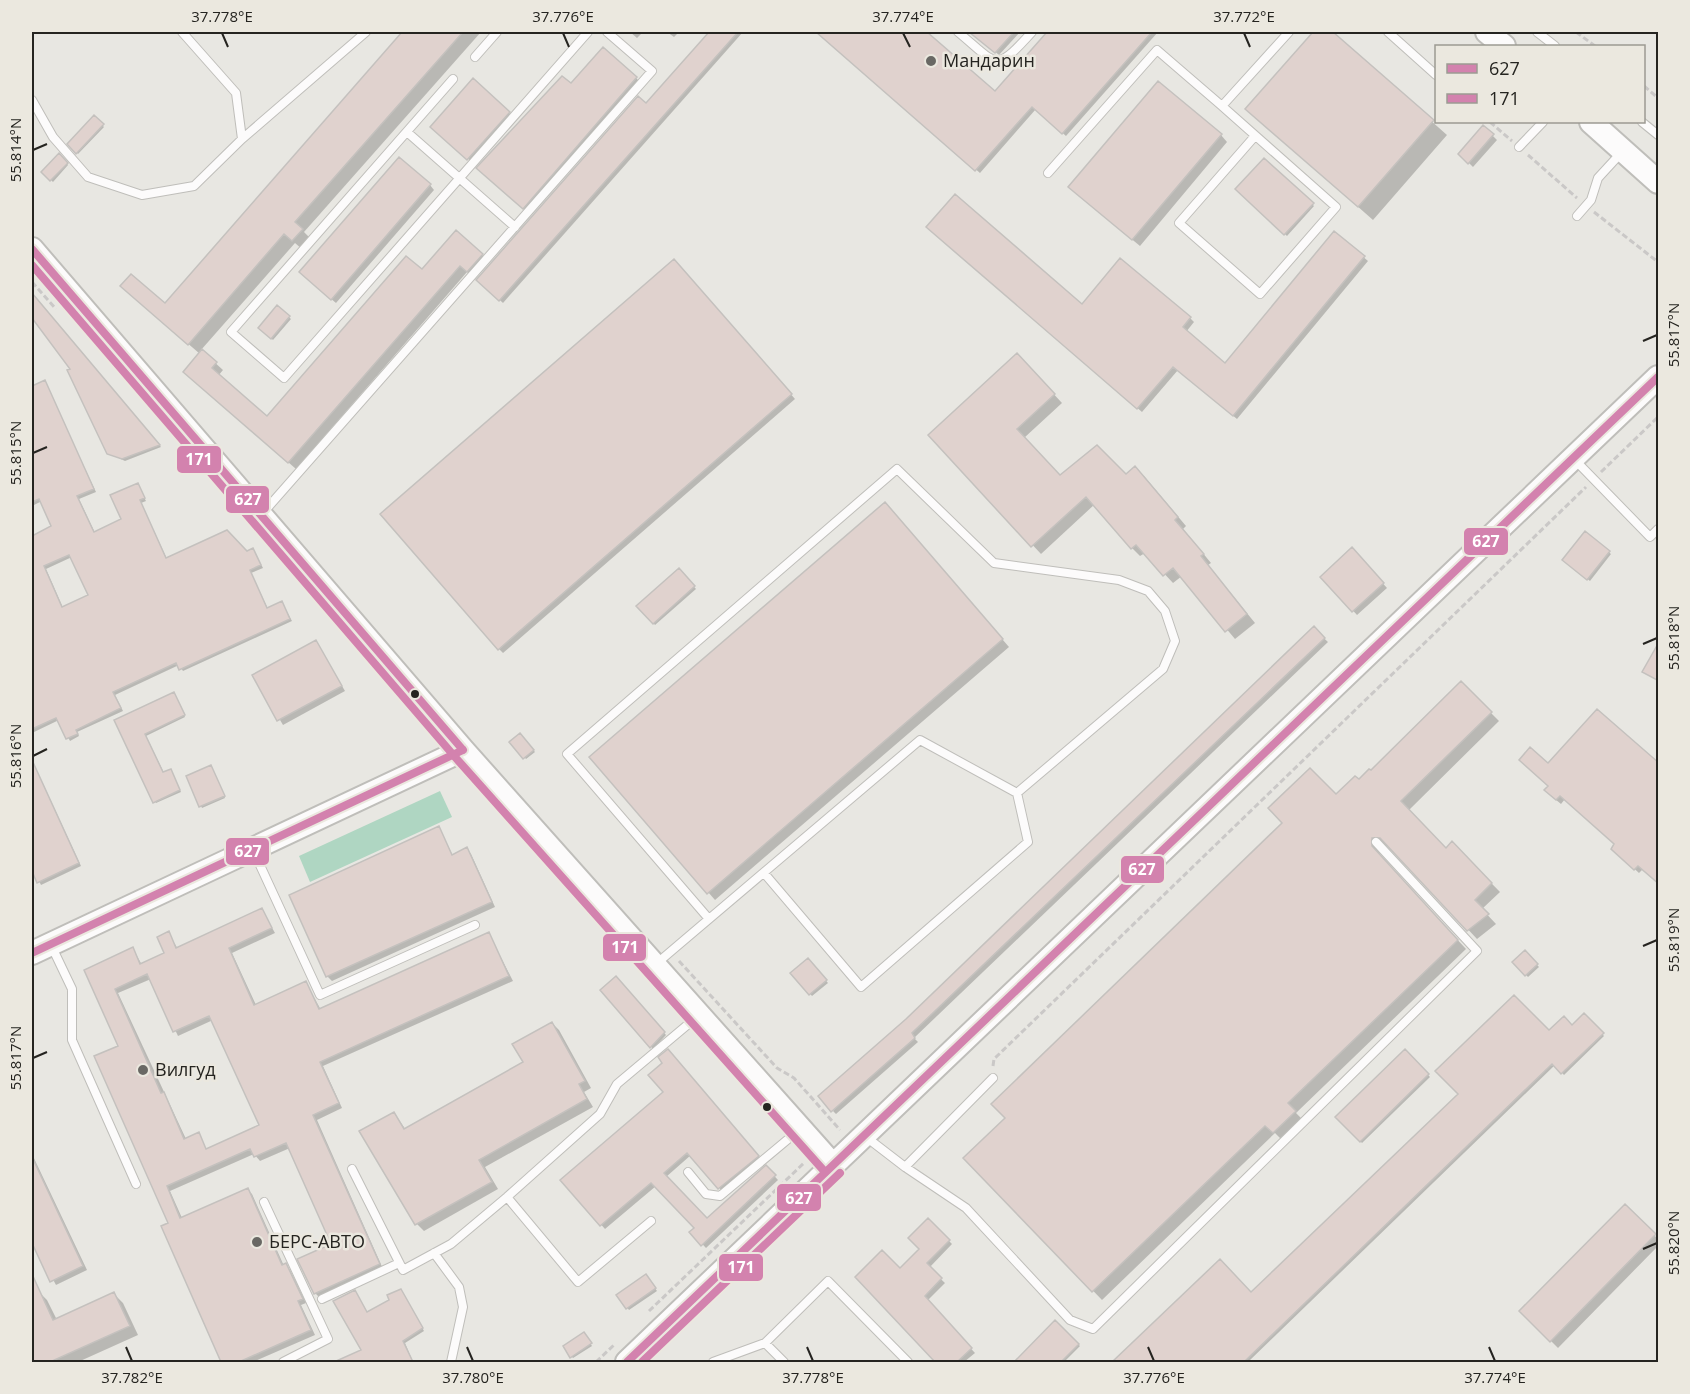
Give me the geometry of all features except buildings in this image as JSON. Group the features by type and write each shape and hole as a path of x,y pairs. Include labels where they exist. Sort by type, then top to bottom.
{"main road":[{"path":"1486,32 1503,45"},
{"path":"1592,123 1659,182"},
{"path":"32,249 463,750 833,1165"},
{"path":"627,1362 1659,377"},
{"path":"41,949 463,750"}],"lane":[{"path":"182,32 236,93 242,140"},
{"path":"474,57 497,32"},
{"path":"453,79 231,332 284,378 588,32"},
{"path":"261,515 652,71 607,32"},
{"path":"958,32 992,60 1001,61 1009,57 1032,32"},
{"path":"1222,106 1289,32"},
{"path":"1388,32 1435,73"},
{"path":"1537,32 1554,45"},
{"path":"32,100 53,137 88,177 142,195 194,186 242,140 363,33"},
{"path":"1048,173 1157,50 1336,207 1260,294 1179,223 1255,136"},
{"path":"1519,147 1541,123"},
{"path":"1643,123 1659,135"},
{"path":"406,132 515,227"},
{"path":"1576,216 1592,200 1598,178 1624,150"},
{"path":"1573,458 1650,537 1659,529"},
{"path":"709,919 567,754 897,469 994,563 1119,580 1148,591 1165,611 1175,641 1163,669 1017,793"},
{"path":"655,965 920,741 1017,793 1028,842 861,987 764,873"},
{"path":"865,1136 905,1167 966,1208 1070,1320 1093,1329 1477,951 1376,842"},
{"path":"253,849 320,995 475,925"},
{"path":"41,949 72,988 72,1040 136,1185"},
{"path":"352,1169 403,1270 451,1244 507,1197 600,1114 617,1084 699,1015"},
{"path":"905,1167 993,1078"},
{"path":"687,1172 706,1194 720,1196 800,1129"},
{"path":"507,1197 578,1282 651,1221"},
{"path":"264,1202 328,1339 282,1362"},
{"path":"434,1253 459,1287 463,1307 451,1362"},
{"path":"322,1299 399,1263"},
{"path":"713,1362 765,1343 828,1281 908,1362"},
{"path":"765,1343 784,1362"}],"path":[{"path":"1576,32 1594,45"},
{"path":"1645,87 1659,98"},
{"path":"1491,123 1586,205 1659,262"},
{"path":"993,1078 994,1059 1659,417"},
{"path":"646,1314 806,1161"},
{"path":"596,1362 621,1338"}],"green space":[{"path":"440,791 452,817 310,882 299,856"}],"transit line":[{"name":"627","path":"32,249 463,750"},
{"name":"171","path":"32,265 455,757 825,1172"},
{"name":"627","path":"627,1362 1658,377"},
{"name":"627","path":"32,953 463,750"},
{"name":"171","path":"642,1362 840,1173"}],"place":[{"name":"Мандарин","path":"931,61"},
{"name":"Вилгуд","path":"143,1070"},
{"name":"БЕРС-АВТО","path":"257,1242"}]}
